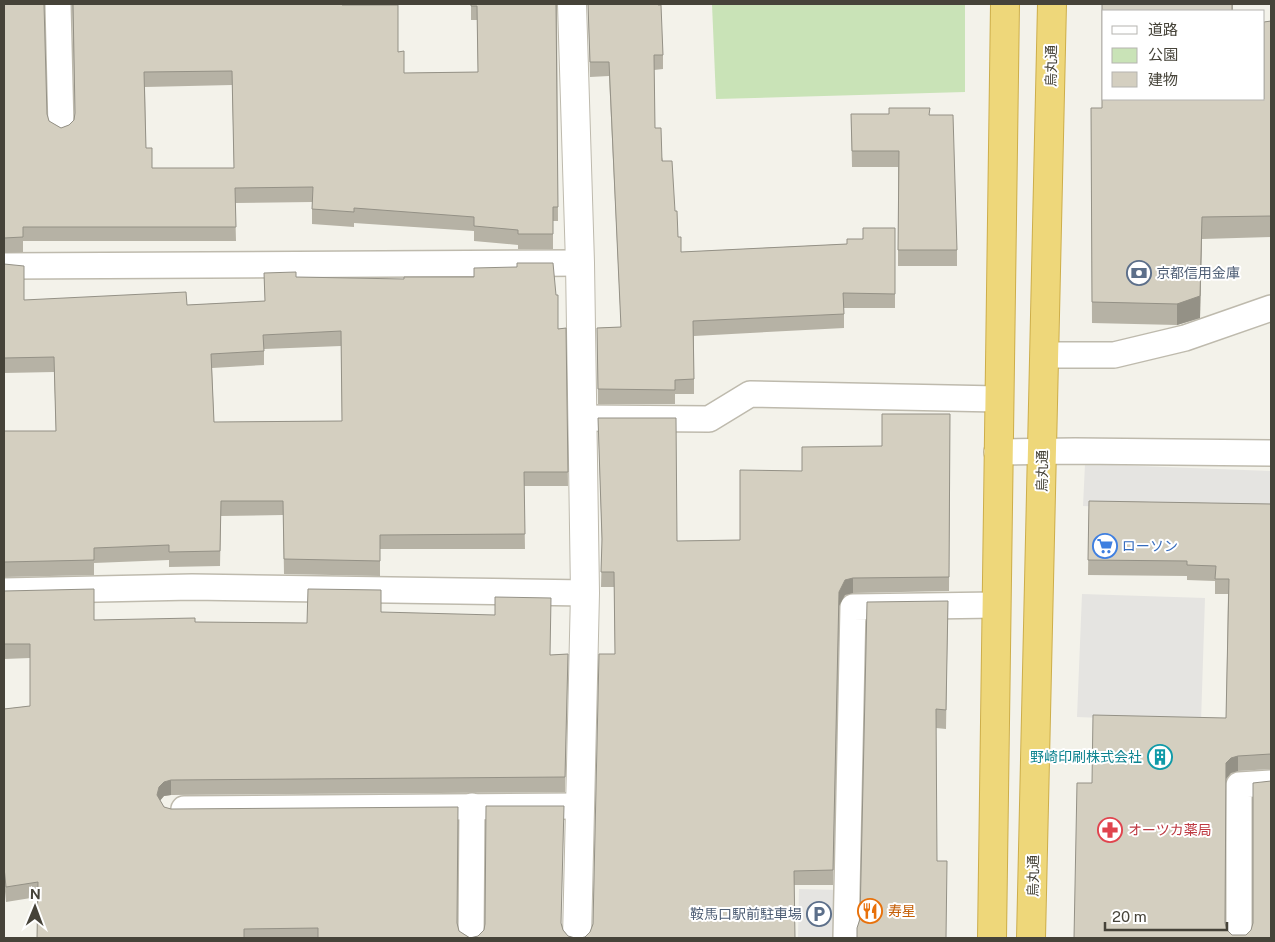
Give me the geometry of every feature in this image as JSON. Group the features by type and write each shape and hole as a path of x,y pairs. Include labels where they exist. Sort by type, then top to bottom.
{"highway":[{"path":"992,938 997,452 1005,4"},
{"name":"烏丸通","path":"1031,938 1052,4"}],"street":[{"path":"572,4 580,263 585,593 577,938"}],"lane":[{"path":"58,4 61,128"},
{"path":"4,266 580,263"},
{"path":"1045,355 1114,355 1185,338 1271,308"},
{"path":"583,418 709,419 750,394 998,399"},
{"path":"997,452 1271,454"},
{"path":"4,591 192,587 585,593"},
{"path":"846,938 853,606 996,605"},
{"path":"1238,938 1239,785 1271,783"},
{"path":"471,938 472,806"},
{"path":"171,809 580,806"}],"green space":[{"path":"712,4 965,4 965,92 716,99"}],"shaded area":[{"path":"1085,464 1271,471 1271,514 1083,506"},
{"path":"1082,594 1205,598 1201,722 1077,717"},
{"name":"鞍馬口駅前駐車場","path":"799,889 839,890 838,938 798,938"}],"building":[{"path":"4,4 44,4 47,114 49,121 61,128 69,125 74,120 75,113 73,4 398,5 398,52 404,51 404,73 478,72 477,6 471,6 471,4 556,4 558,207 553,207 553,234 518,234 518,230 474,226 474,217 354,208 354,212 312,209 313,187 235,188 236,227 23,227 23,237 4,238","holes":["232,71 234,168 152,168 152,148 146,148 144,72"]},
{"path":"588,4 661,5 663,55 654,55 655,128 661,128 662,161 672,161 675,211 677,211 678,237 681,237 681,252 847,244 847,239 863,239 863,228 895,228 895,294 843,293 844,314 693,321 694,379 675,380 675,390 598,389 597,328 621,327 609,62 590,62"},
{"path":"1102,4 1232,4 1232,10 1102,10"},
{"path":"1271,21 1271,216 1202,217 1200,296 1177,304 1092,302 1091,108 1102,108 1102,100 1265,100 1265,22"},
{"path":"889,108 930,108 929,115 953,115 957,250 898,250 899,151 852,151 851,114 889,114"},
{"path":"517,263 553,263 556,295 558,295 558,329 566,328 568,472 524,472 525,534 380,535 380,561 284,559 283,501 221,501 220,551 169,552 169,545 94,548 94,560 4,562 4,431 56,431 54,357 4,358 4,264 24,266 24,300 186,292 187,305 265,301 264,273 296,272 296,277 404,279 404,277 474,277 474,268 517,267","holes":["341,331 342,421 214,422 211,354 264,351 263,335"]},
{"path":"882,414 950,414 949,577 853,578 845,580 839,592 833,870 794,871 795,938 580,938 585,937 590,932 593,924 599,654 615,654 614,572 601,572 602,539 598,418 676,418 677,541 740,540 740,470 802,471 802,447 882,446"},
{"path":"1089,501 1271,504 1271,754 1238,756 1231,758 1226,763 1225,923 1227,930 1232,935 1246,935 1251,930 1253,923 1253,783 1271,781 1271,938 1074,938 1077,783 1092,783 1093,715 1226,718 1229,579 1215,579 1216,566 1187,565 1187,561 1088,560"},
{"path":"94,589 94,620 195,618 195,622 307,623 308,589 381,590 381,612 495,615 495,597 551,598 550,655 568,654 565,777 171,780 164,782 159,787 157,795 164,807 171,809 458,807 457,923 459,931 470,938 318,938 318,928 244,929 244,938 37,938 38,882 6,887 4,867 4,709 30,706 30,644 4,644 4,591"},
{"path":"948,601 946,710 936,709 937,861 947,861 946,938 857,938 857,928 860,919 867,602"},
{"path":"486,806 564,806 561,923 563,930 568,936 575,938 470,938 478,936 484,930 485,924"}],"place":[{"name":"京都信用金庫","path":"1139,273"},
{"name":"ローソン","path":"1105,546"},
{"name":"野崎印刷株式会社","path":"1160,757"},
{"name":"オーツカ薬局","path":"1110,830"},
{"name":"寿星","path":"870,911"},
{"name":"鞍馬口駅前駐車場","path":"819,914"}]}
